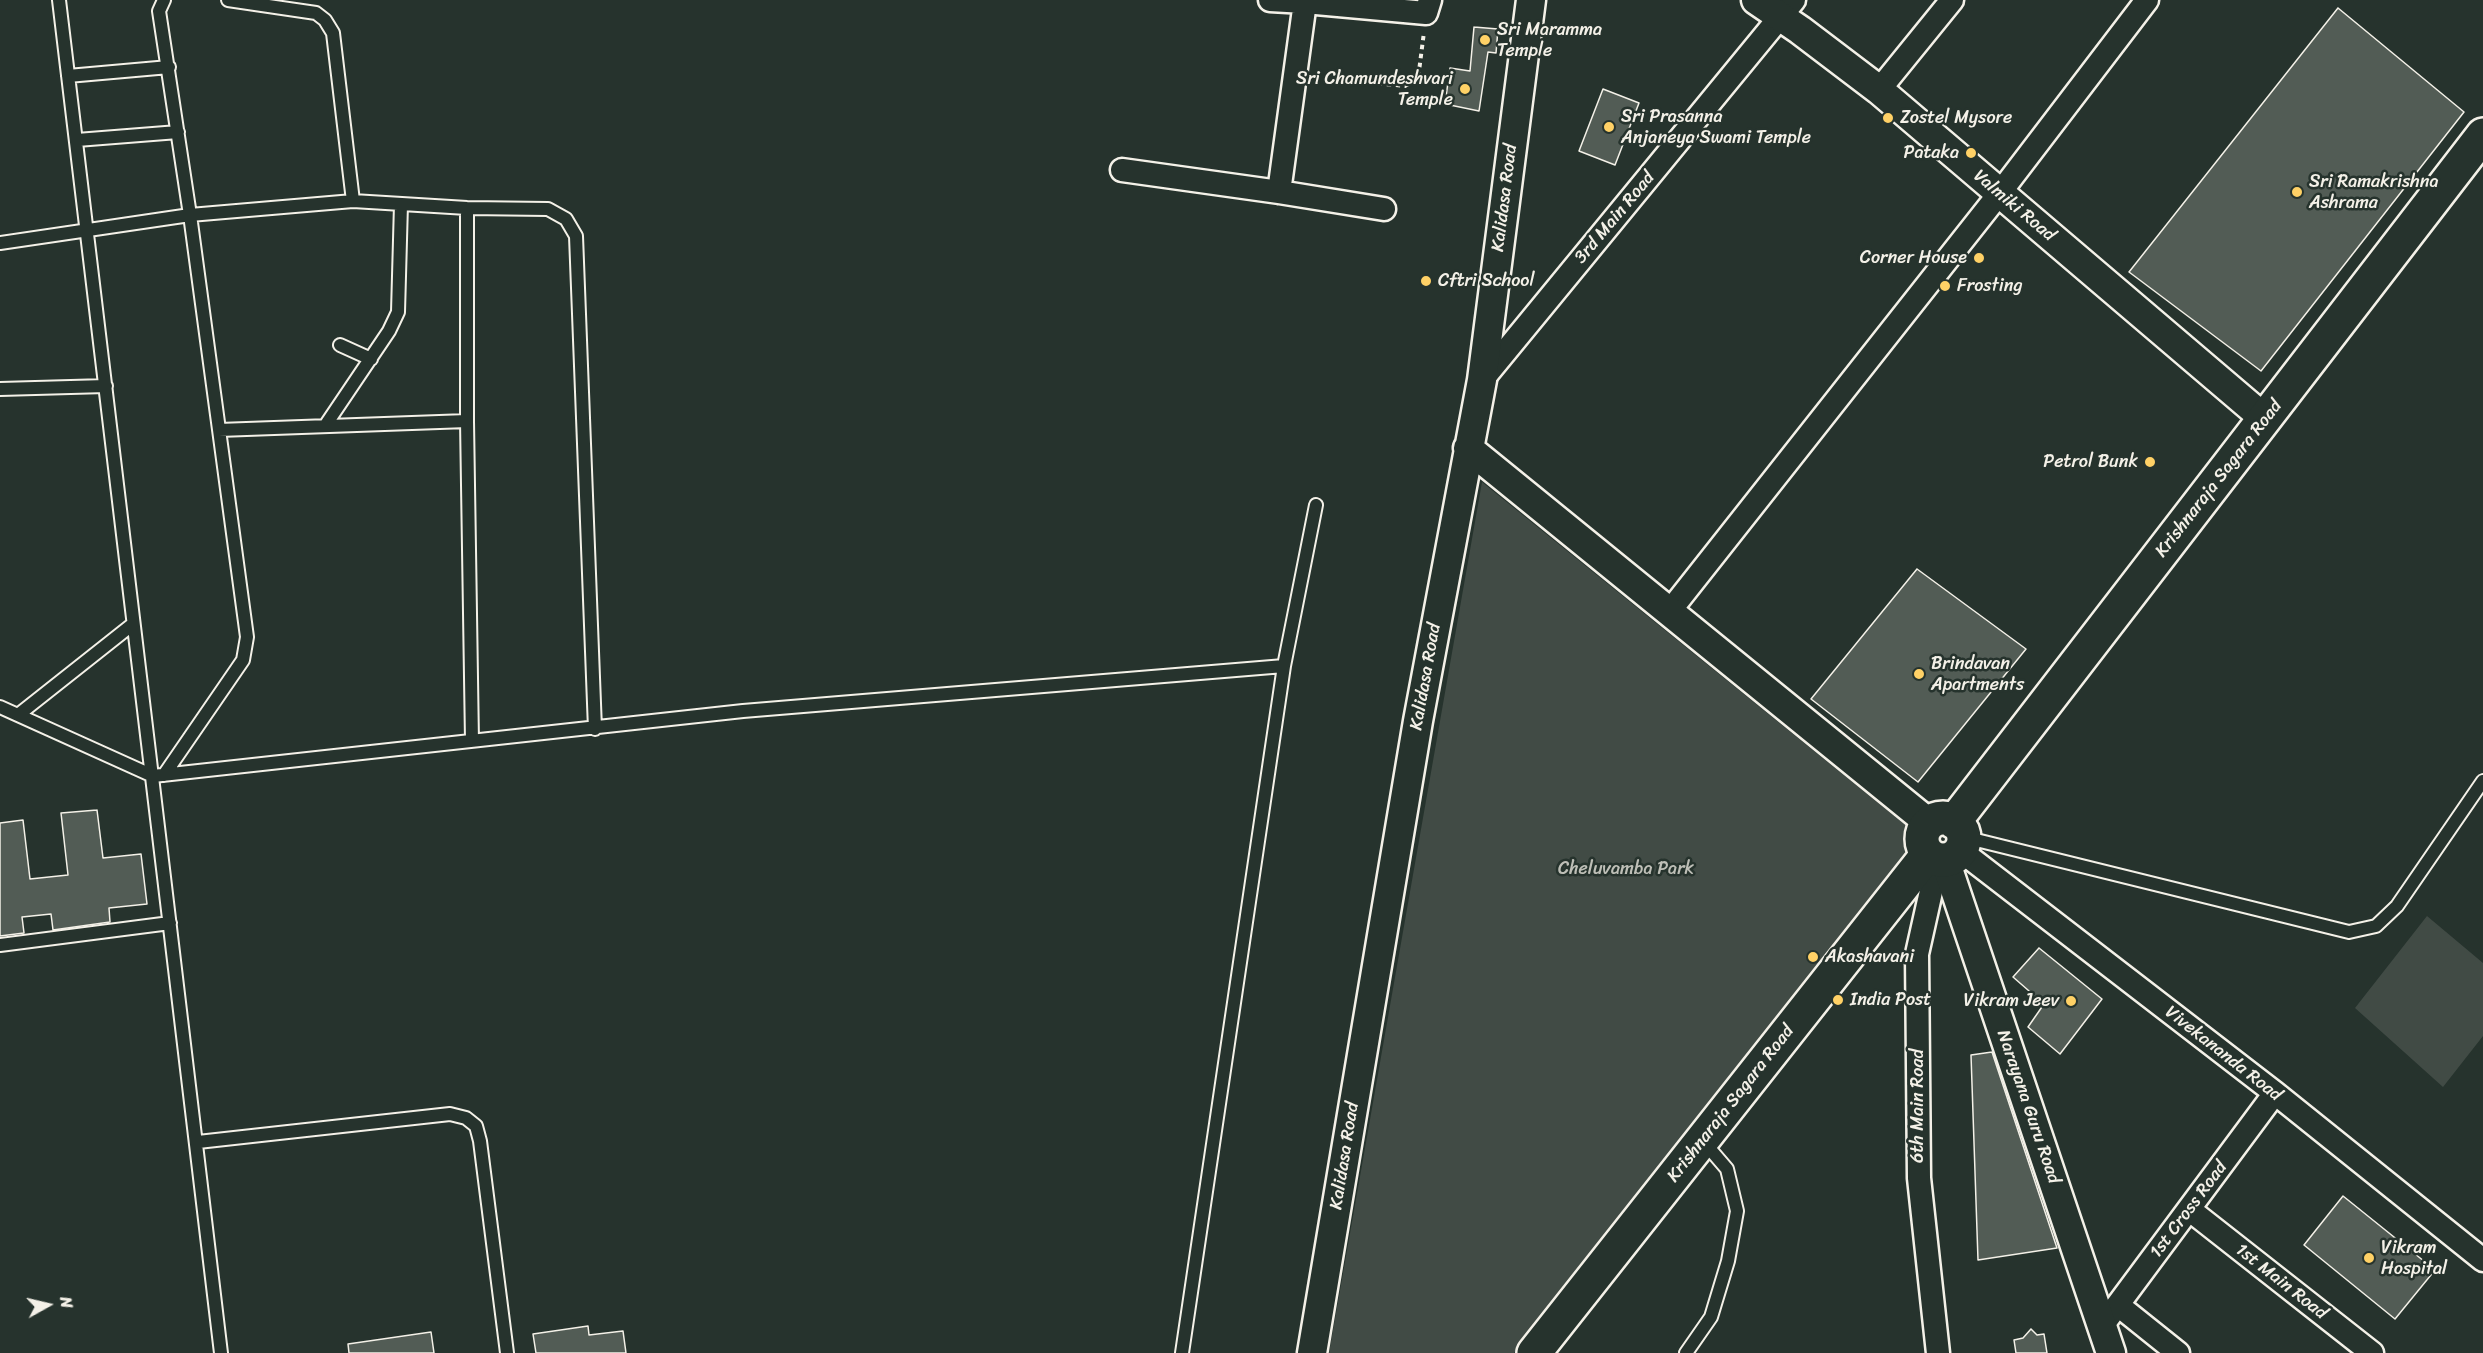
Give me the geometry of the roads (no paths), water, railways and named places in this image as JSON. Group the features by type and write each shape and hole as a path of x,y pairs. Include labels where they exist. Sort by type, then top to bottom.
{"main road":[{"name":"Krishnaraja Sagara Road","path":"1534,1353 1702,1140 1946,844 2265,419 2483,135"}],"street":[{"path":"1270,0 1428,7"},
{"name":"Kalidasa Road","path":"1312,1353 1414,745 1482,380 1531,0"},
{"name":"Valmiki Road","path":"1756,0 1788,8 1999,194 2265,419"},
{"path":"1879,90 1952,0"},
{"path":"1669,612 1999,194 2147,0"},
{"path":"1279,192 1305,2"},
{"name":"3rd Main Road","path":"1482,380 1788,8"},
{"path":"1122,170 1384,209"},
{"path":"1468,448 1669,612 1946,844"},
{"name":"Vivekananda Road","path":"1946,844 2480,1252"},
{"name":"Narayana Guru Road","path":"1946,844 2110,1316 2111,1353"},
{"name":"6th Main Road","path":"1938,1353 1919,1178 1917,954 1946,844"},
{"name":"1st Cross Road","path":"2110,1316 2274,1093"},
{"name":"1st Main Road","path":"2190,1210 2372,1353"},
{"path":"2110,1316 2178,1353"}],"lane":[{"path":"60,0 134,624 159,776 170,923 198,1142 221,1353"},
{"path":"159,776 243,660 247,637 190,215 159,11 164,0"},
{"path":"228,0 316,13 325,20 333,33 353,201"},
{"path":"68,76 169,67"},
{"path":"77,140 178,132"},
{"path":"0,243 190,215 353,201 467,208 548,209 566,219 576,236 595,729"},
{"path":"325,426 389,331 398,312 401,204"},
{"path":"467,208 467,422 472,741"},
{"path":"340,345 370,359"},
{"path":"0,389 106,386"},
{"path":"219,430 467,422"},
{"path":"1182,1353 1284,666 1316,505"},
{"path":"18,715 134,624"},
{"path":"0,707 159,776 743,711 1284,666"},
{"path":"1946,844 2349,932 2376,926 2397,906 2479,797 2483,781"},
{"path":"0,945 170,923"},
{"path":"198,1142 450,1114 466,1118 476,1126 480,1141 507,1353"},
{"path":"1692,1351 1711,1317 1728,1261 1737,1210 1726,1169 1702,1140"}],"place":[{"name":"Sri Maramma Temple","path":"1485,40"},
{"name":"Sri Chamundeshvari Temple","path":"1465,89"},
{"name":"Zostel Mysore","path":"1888,118"},
{"name":"Sri Prasanna Anjaneya Swami Temple","path":"1609,127"},
{"name":"Pataka","path":"1971,153"},
{"name":"Sri Ramakrishna Ashrama","path":"2297,192"},
{"name":"Corner House","path":"1979,258"},
{"name":"Cftri School","path":"1426,281"},
{"name":"Frosting","path":"1945,286"},
{"name":"Petrol Bunk","path":"2150,462"},
{"name":"Brindavan Apartments","path":"1919,674"},
{"name":"Akashavani","path":"1813,957"},
{"name":"India Post","path":"1838,1000"},
{"name":"Vikram Jeev","path":"2071,1001"},
{"name":"Vikram Hospital","path":"2369,1258"}],"park label":[{"name":"Cheluvamba Park","path":"1626,869"}]}
